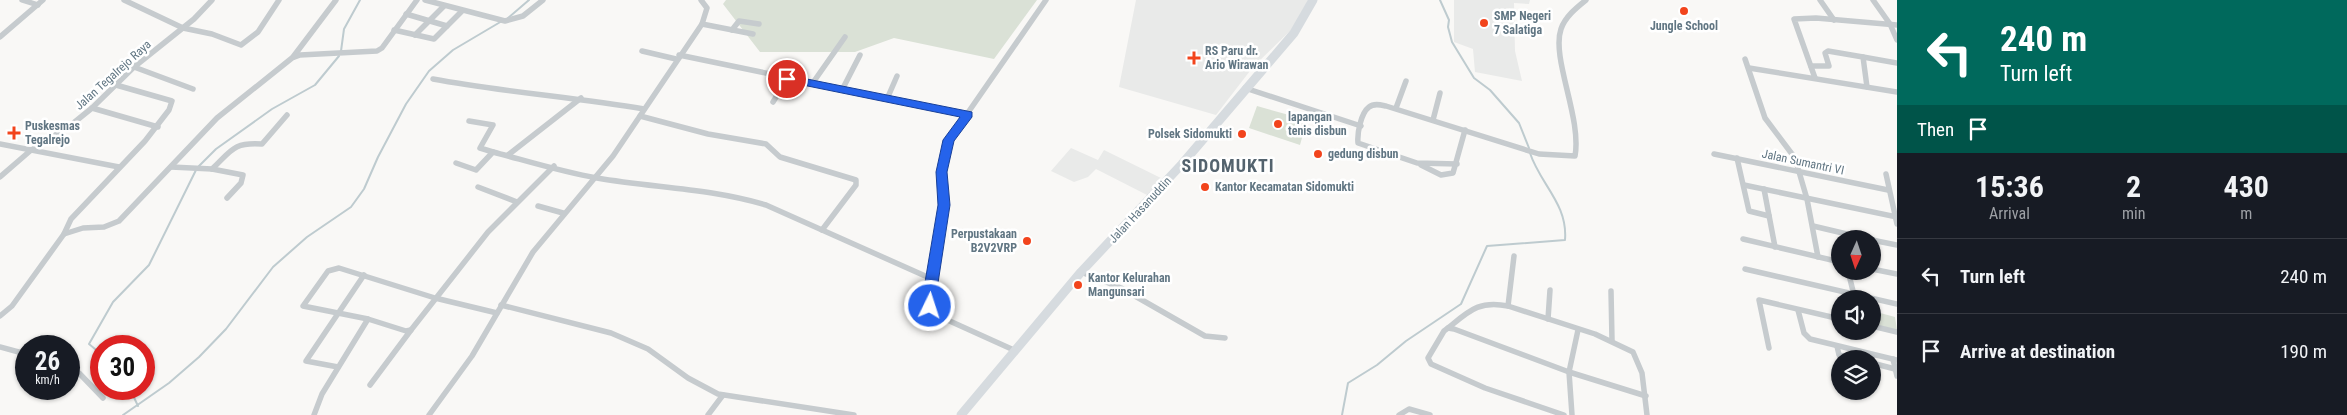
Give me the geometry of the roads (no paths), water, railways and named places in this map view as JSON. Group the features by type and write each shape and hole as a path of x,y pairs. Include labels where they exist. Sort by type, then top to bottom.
{"main road":[{"name":"Jalan Hasanuddin","path":"961,415 1083,270 1182,164 1245,88 1294,33 1313,1"}],"street":[{"path":"22,0 38,4"},
{"path":"1,35 44,0"},
{"path":"124,0 183,28 212,34 233,44 244,44 267,21 279,0"},
{"name":"Jalan Tegalrejo Raya","path":"0,178 30,151 71,125 92,108 134,68 183,28 212,0"},
{"path":"64,234 83,228 104,227 119,220 217,118 292,58 336,0"},
{"path":"292,58 300,55 377,51 382,48 417,0"},
{"path":"425,0 498,22 509,22 527,15 543,0"},
{"path":"430,415 470,362 501,305 547,231 596,178 702,24 707,8 701,0"},
{"path":"1016,351 937,313 930,306 928,300 944,205 942,172 949,140 1046,0"},
{"path":"1465,130 1457,164 1453,173 1445,176 1418,163 1358,143 1357,135 1370,106 1380,105 1396,108 1433,120 1465,130 1518,147 1539,154 1568,158 1575,156 1578,150 1558,44 1562,24 1586,0"},
{"path":"1820,0 1834,20"},
{"path":"1873,0 1890,24 1897,40"},
{"path":"415,35 444,6"},
{"path":"394,30 434,40 462,11"},
{"path":"406,14 447,26"},
{"path":"1815,78 1794,20 1834,20 1897,25"},
{"path":"732,30 739,21 759,24"},
{"path":"702,24 753,34"},
{"path":"812,84 846,37"},
{"path":"1811,66 1829,66 1825,53 1828,51 1897,63"},
{"path":"642,52 678,57 968,115"},
{"path":"842,90 860,55"},
{"path":"1863,57 1867,87"},
{"path":"1746,59 1765,118 1795,158 1807,199 1818,257"},
{"path":"134,68 193,89"},
{"path":"1748,68 1897,92"},
{"path":"887,99 897,76"},
{"path":"433,78 477,87 581,98 644,109"},
{"path":"773,102 787,79"},
{"path":"1396,108 1406,81"},
{"path":"0,316 12,306 64,234 71,219 158,127 173,106 172,101 116,85"},
{"path":"1245,88 1361,126"},
{"path":"1433,120 1440,93"},
{"path":"508,155 581,98"},
{"path":"92,108 158,127"},
{"path":"212,169 234,148 243,143 262,144 287,115"},
{"path":"640,116 708,134 766,144 780,157 856,180 856,185 822,230"},
{"path":"469,121 492,125 480,148 596,178 734,196 766,205 932,279"},
{"path":"0,144 119,167"},
{"path":"456,163 476,170 493,152"},
{"name":"Jalan Sumantri VI","path":"1714,154 1888,190"},
{"path":"1737,158 1750,211 1769,216"},
{"path":"1418,163 1457,164"},
{"path":"370,385 478,244 554,166"},
{"path":"171,167 212,169 243,175 241,183 227,198"},
{"path":"1886,174 1897,224"},
{"path":"1744,185 1896,217"},
{"path":"478,187 517,202"},
{"path":"1764,189 1775,246"},
{"path":"538,206 563,213"},
{"path":"1813,226 1831,230"},
{"path":"1743,239 1831,260"},
{"path":"1881,242 1897,245"},
{"path":"1508,306 1514,256"},
{"path":"411,330 406,331 368,319 303,306 328,271 339,268 435,298 497,313"},
{"path":"1745,269 1831,290"},
{"path":"1083,270 1120,288 1205,336 1216,335 1224,338"},
{"path":"1881,271 1897,274"},
{"path":"338,367 306,361 364,275"},
{"path":"1548,319 1550,290"},
{"path":"1611,291 1612,340"},
{"path":"1769,348 1759,300 1831,317"},
{"path":"1881,301 1897,304"},
{"path":"1564,415 1484,388 1428,362 1428,358 1448,328 1480,304 1494,302 1612,340 1630,348 1635,354 1646,396 1647,415"},
{"path":"501,305 611,333 648,349 688,378 723,395 854,415"},
{"path":"1798,310 1804,333 1810,339 1895,360 1897,376"},
{"path":"314,415 322,394 368,319"},
{"path":"1448,328 1569,372 1646,396"},
{"path":"1881,328 1897,332"},
{"path":"1572,415 1569,372 1578,330"},
{"path":"1837,346 1838,350"},
{"path":"0,347 15,351"},
{"path":"1881,365 1895,369"},
{"path":"80,374 90,384"},
{"path":"708,415 723,395"},
{"path":"1399,415 1406,409 1430,415"}],"waterway":[{"path":"341,51 344,29 360,0"},
{"path":"508,18 529,0"},
{"path":"1440,0 1449,20 1448,27 1452,42 1474,78 1490,90 1519,123 1529,148"},
{"path":"137,405 169,383 199,357 226,329 273,267 307,237 351,207 364,189 378,157 406,104 429,71 453,50 502,21"},
{"path":"199,166 216,149 272,109 315,85 339,56"},
{"path":"1342,415 1348,383 1377,365 1406,341 1461,304 1487,246 1565,240 1565,227 1558,205 1534,164 1530,153"},
{"path":"94,335 113,302 149,265 196,170"},
{"path":"135,400 137,405"},
{"path":"123,415 137,405"}],"place":[{"name":"Jungle School","path":"1684,11"},
{"name":"SMP Negeri 7 Salatiga","path":"1484,23"},
{"name":"RS Paru dr. Ario Wirawan","path":"1194,58"},
{"name":"lapangan tenis disbun","path":"1278,124"},
{"name":"Puskesmas Tegalrejo","path":"14,133"},
{"name":"Polsek Sidomukti","path":"1242,134"},
{"name":"gedung disbun","path":"1318,154"},
{"name":"Kantor Kecamatan Sidomukti","path":"1205,187"},
{"name":"Perpustakaan B2V2VRP","path":"1027,241"},
{"name":"Kantor Kelurahan Mangunsari","path":"1078,285"}],"district":[{"name":"SIDOMUKTI","path":"1228,165"}]}
